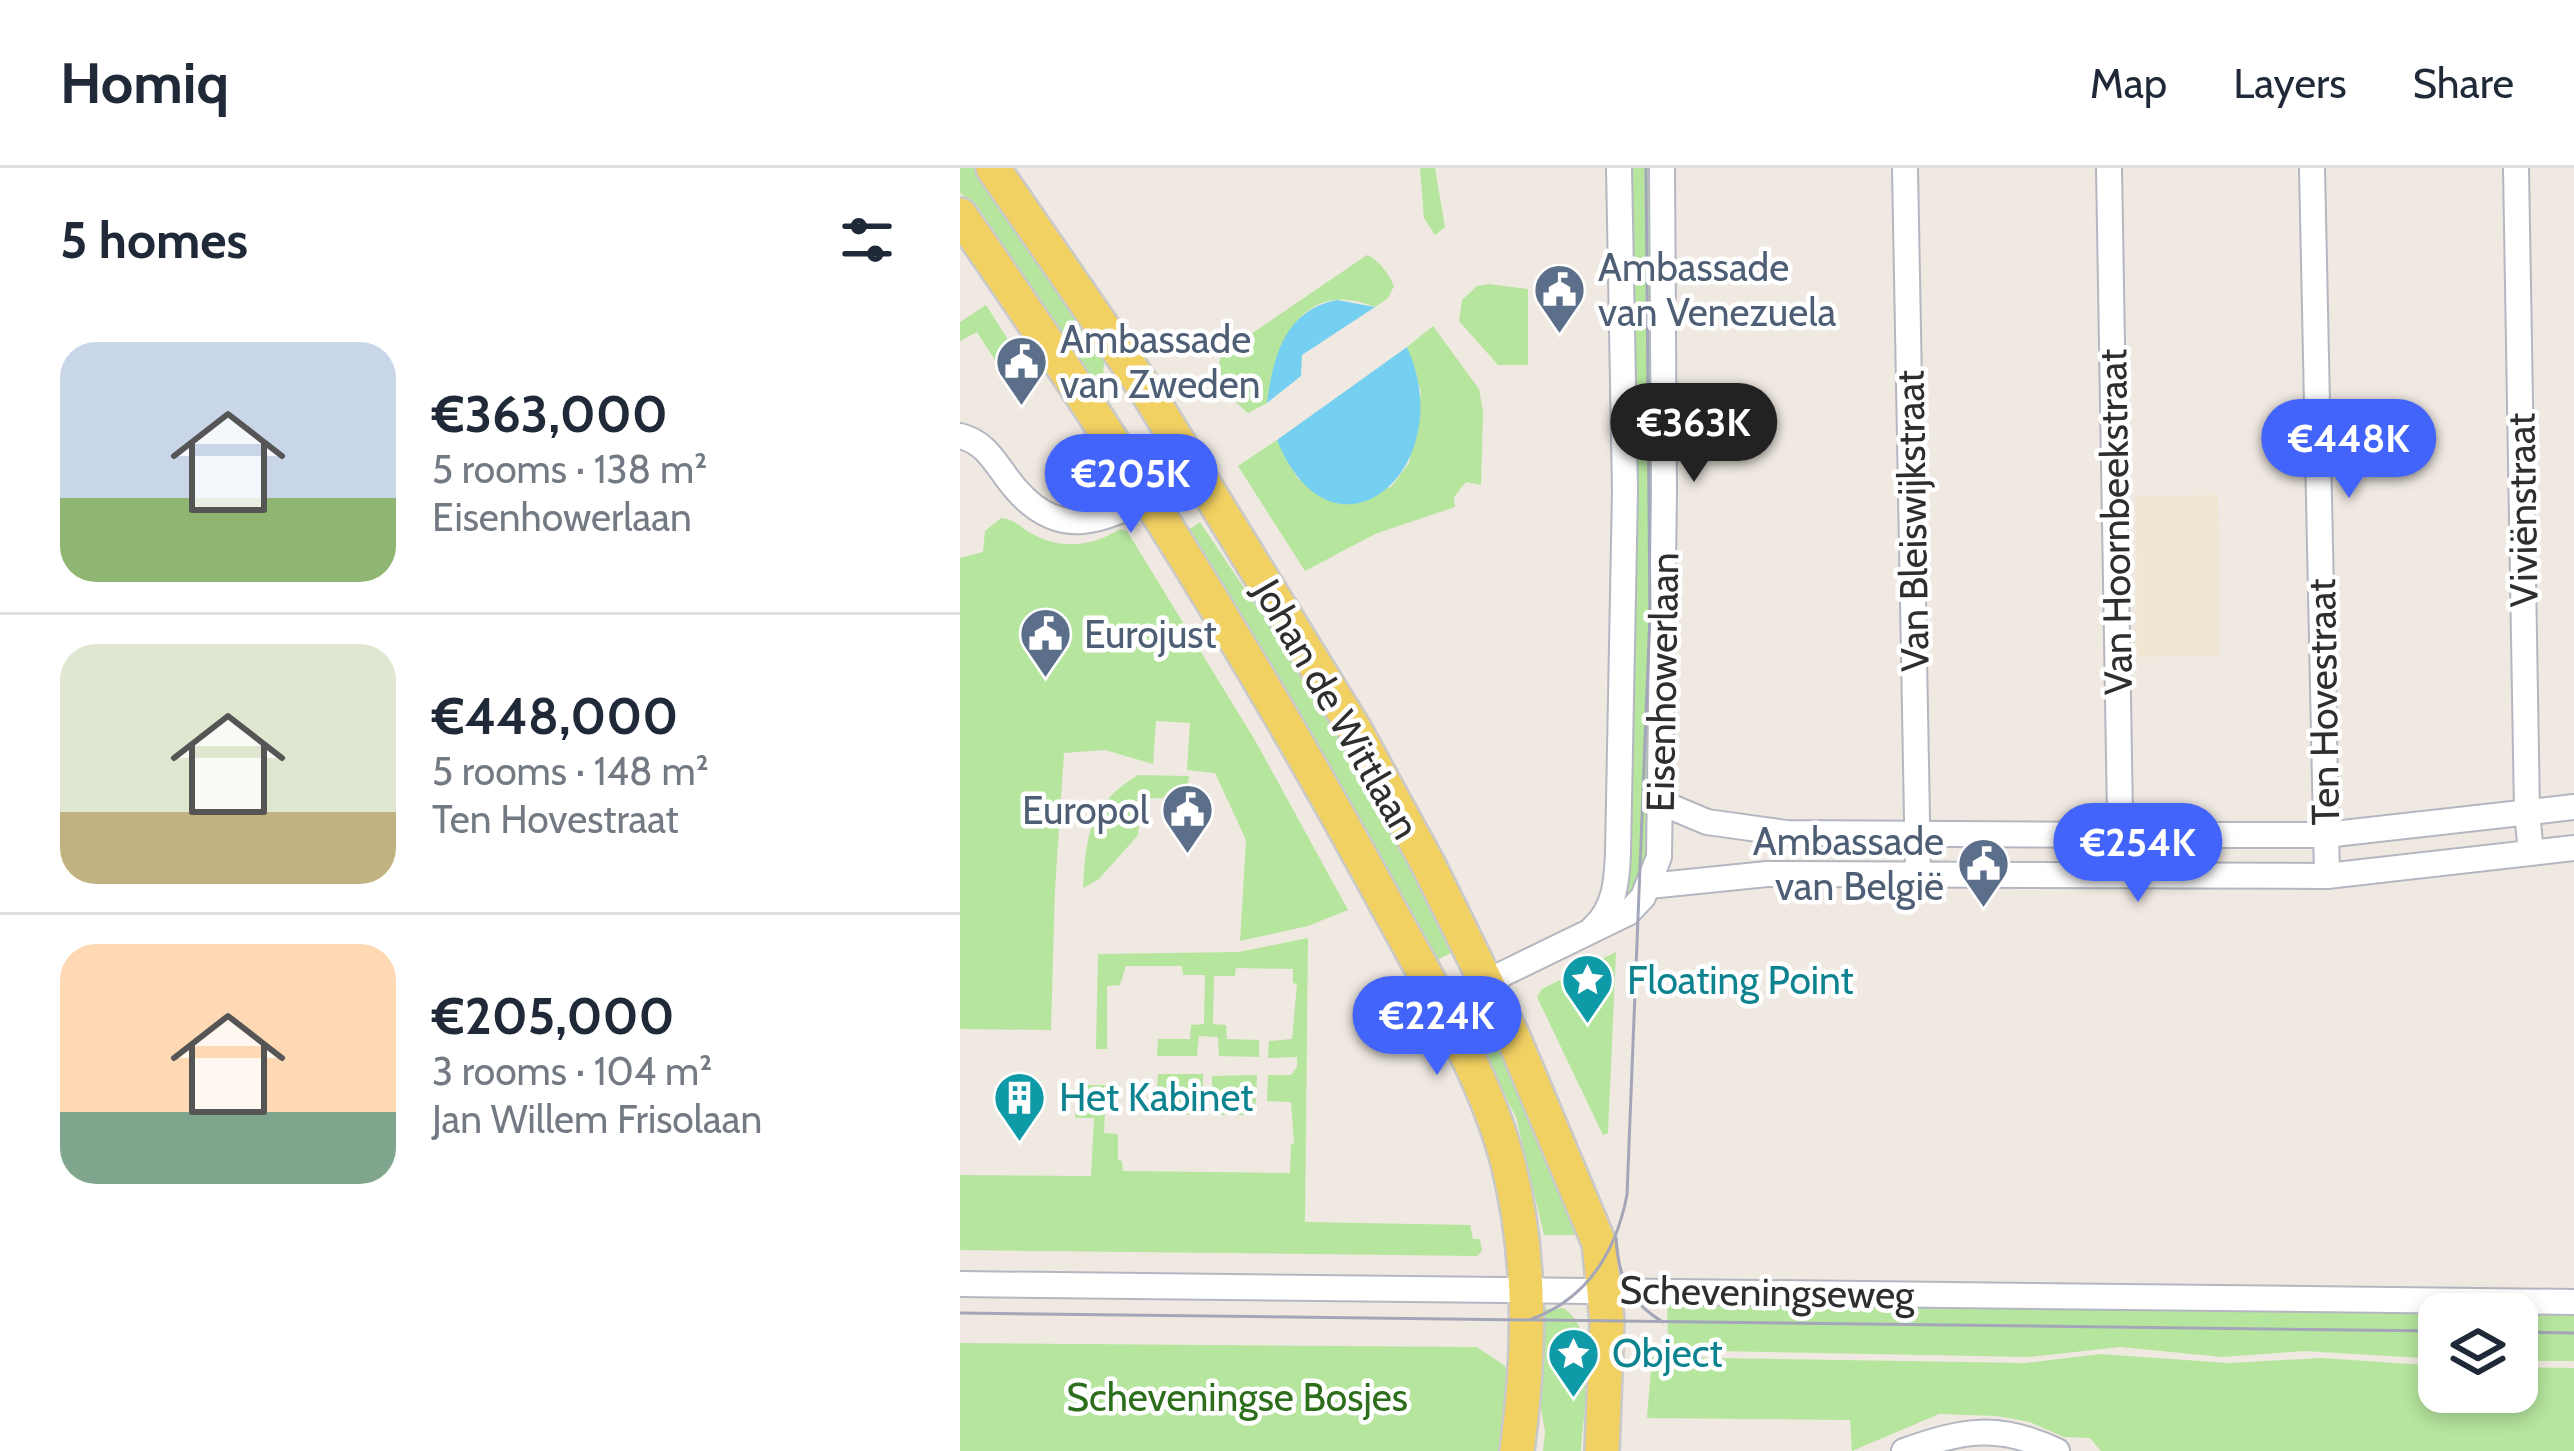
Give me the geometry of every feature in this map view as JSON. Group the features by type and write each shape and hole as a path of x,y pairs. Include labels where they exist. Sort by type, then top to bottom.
{"main road":[{"name":"Johan de Wittlaan","path":"993,168 1148,394 1354,730 1428,864 1485,981 1599,1243 1606,1289 1602,1451"},
{"name":"Johan de Wittlaan","path":"960,215 1147,495 1289,725 1486,1101 1508,1160 1525,1241 1526,1366 1516,1451"}],"street":[{"name":"Eisenhowerlaan","path":"1577,940 1608,911 1617,878 1625,626 1619,168"},
{"name":"Eisenhowerlaan","path":"1438,1005 1628,914 1649,886 1659,857 1662,168"},
{"name":"Van Bleiswijkstraat","path":"1905,168 1918,873"},
{"name":"Van Hoornbeekstraat","path":"2109,168 2121,875"},
{"name":"Ten Hovestraat","path":"2312,168 2326,876"},
{"name":"Viviënstraat","path":"2516,168 2531,853"},
{"path":"960,436 981,444 1038,513 1075,524 1106,515 1195,474"},
{"path":"1662,802 1688,816 1786,833 2121,835 2325,835 2574,807"},
{"path":"1649,886 1750,875 2326,876 2574,848"},
{"name":"Scheveningseweg","path":"960,1284 2574,1302"},
{"path":"1904,1451 1966,1430 2012,1434 2057,1451"}],"shaded area":[{"path":"2218,495 2219,656 2137,657 2136,496"}],"green space":[{"path":"960,168 981,168 1109,356 1104,360 1103,382 1097,385 978,207 960,193"},
{"path":"1420,168 1435,168 1445,227 1435,235 1424,218"},
{"path":"1625,168 1656,168 1653,849 1624,910"},
{"path":"1367,255 1392,281 1388,298 1375,307 1349,300 1328,301 1310,309 1285,339 1267,403 1248,413 1221,377 1223,353"},
{"path":"1477,286 1528,289 1528,365 1498,365 1459,321 1462,300"},
{"path":"986,305 1020,358 1002,371 977,332 960,341 960,322"},
{"path":"1433,326 1479,389 1481,485 1466,482 1454,497 1455,507 1375,534 1305,571 1238,466 1277,440 1298,479 1334,502 1391,487 1409,463 1421,392 1407,347"},
{"path":"1001,518 1062,544 1086,543 1120,529 1127,531 1256,742 1348,910 1308,926 1240,941 1246,840 1215,773 1187,770 1190,723 1156,721 1153,764 1105,750 1064,753 1051,1030 960,1029 960,558 983,552 985,531"},
{"path":"1200,522 1346,741 1457,950 1433,962 1303,721 1184,533"},
{"path":"1138,775 1189,776 1186,797 1141,799 1138,835 1099,879 1083,888 1093,822 1109,798"},
{"path":"1308,938 1305,1222 1470,1225 1473,1239 1480,1239 1482,1251 1477,1256 960,1250 960,1175 1091,1176 1094,1118 1075,1118 1076,1085 1106,1085 1104,1133 1118,1134 1123,1171 1290,1173 1291,1102 1267,1101 1268,1075 1291,1075 1297,1067 1297,1057 1268,1058 1269,1041 1292,1039 1297,984 1293,983 1293,969 1236,968 1235,976 1214,976 1213,1024 1226,1025 1227,1039 1259,1040 1259,1057 1219,1056 1218,1037 1199,1036 1197,1056 1157,1056 1158,1039 1190,1039 1191,1025 1204,1024 1205,975 1183,975 1182,966 1126,966 1120,985 1107,986 1107,1049 1096,1049 1098,954 1239,952"},
{"path":"1616,952 1608,1133 1603,1135 1537,997 1542,989"},
{"path":"1490,1022 1584,1235 1544,1235 1516,1117 1472,1031"},
{"path":"1158,1074 1203,1074 1203,1115 1155,1114"},
{"path":"1257,1075 1255,1115 1212,1115 1212,1076"},
{"path":"1667,1293 2418,1305 2418,1358 2304,1351 2222,1357 2120,1347 2030,1357 1668,1350"},
{"path":"2538,1306 2574,1307 2574,1361 2538,1361"},
{"path":"1563,1308 1575,1319 1586,1353 1581,1451 1543,1451 1539,1398 1544,1309"},
{"name":"Scheveningse Bosjes","path":"960,1343 1477,1347 1505,1366 1514,1400 1504,1451 960,1451"},
{"path":"2100,1354 2228,1363 2322,1358 2418,1365 2418,1413 2538,1413 2538,1367 2574,1368 2574,1451 2101,1451 2090,1438 2064,1437 2030,1422 1939,1414 1852,1451 1850,1420 1647,1418 1652,1357 2026,1363"}],"water":[{"path":"1337,300 1375,307 1302,355 1301,376 1267,403 1284,338 1305,314"},
{"path":"1407,347 1420,392 1418,432 1405,466 1384,491 1357,503 1329,501 1301,481 1277,440"}],"tram line":[{"path":"1532,1319 1569,1299 1596,1270 1615,1235 1627,1195 1650,615 1646,168"},
{"path":"1616,1238 1627,1287 1663,1322"},
{"path":"960,1313 2418,1331"},
{"path":"2538,1332 2574,1333"}],"place":[{"name":"Ambassade van Venezuela","path":"1559,335"},
{"name":"Ambassade van Zweden","path":"1021,407"},
{"name":"Eurojust","path":"1045,680"},
{"name":"Europol","path":"1188,856"},
{"name":"Ambassade van België","path":"1983,909"},
{"name":"Floating Point","path":"1588,1026"},
{"name":"Het Kabinet","path":"1020,1143"},
{"name":"Object","path":"1573,1399"}]}
